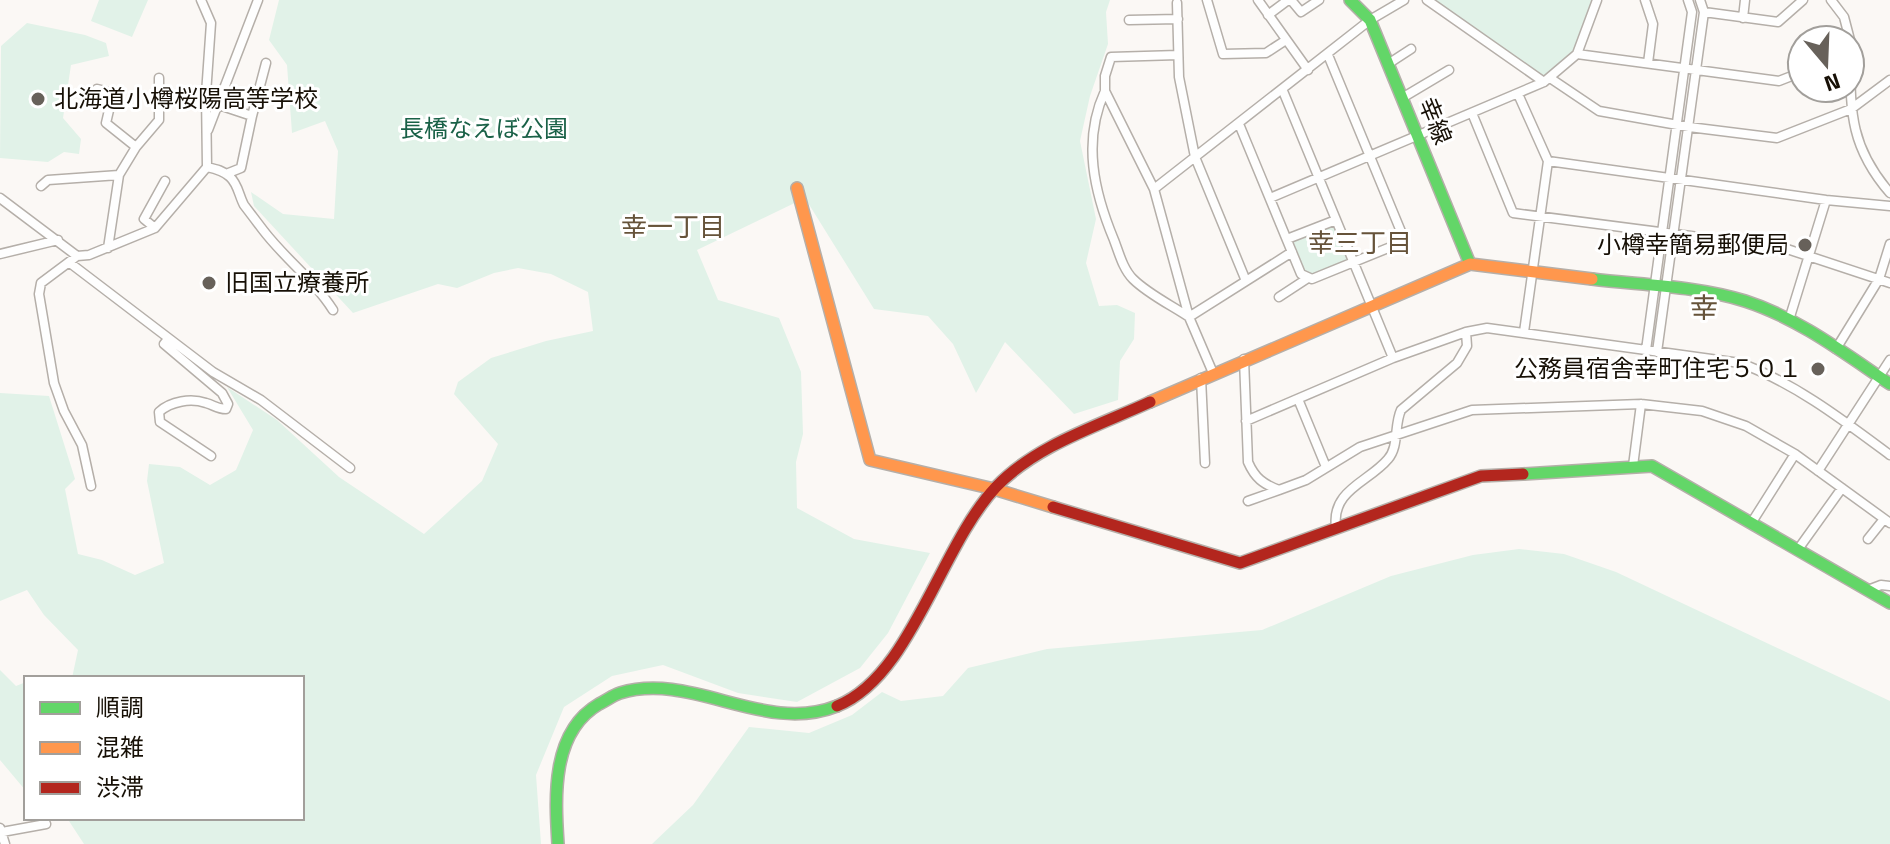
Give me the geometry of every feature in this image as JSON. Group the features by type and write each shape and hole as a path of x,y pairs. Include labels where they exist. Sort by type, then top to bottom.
{"street":[{"path":"91,486 82,445 64,411 54,383 39,294 41,283 77,256 89,255 155,228 207,167 206,94 211,23 201,0"},
{"path":"206,134 258,0"},
{"path":"1207,0 1223,54 1266,53 1286,40"},
{"path":"1258,0 1308,70"},
{"path":"1268,15 1290,0 1301,12 1319,0"},
{"name":"幸線","path":"1350,0 1370,20 1470,264"},
{"path":"1154,189 1370,20 1404,0"},
{"path":"1427,0 1599,111 1689,127 1777,138 1851,109 1890,80"},
{"path":"1270,198 1547,80 1577,54 1597,0"},
{"path":"1645,0 1653,24 1648,63"},
{"path":"1657,352 1662,232 1692,12 1688,0"},
{"path":"1646,350 1682,180 1704,12 1700,0"},
{"path":"1743,18 1745,0"},
{"path":"1704,12 1778,22 1803,0"},
{"path":"1831,0 1846,24"},
{"path":"1177,3 1179,77 1195,157 1246,281"},
{"path":"1129,20 1178,19"},
{"path":"1388,64 1411,49"},
{"path":"1577,54 1779,81 1786,78"},
{"path":"1178,55 1111,57 1092,142 1094,180 1127,271 1134,280 1189,317"},
{"path":"1239,124 1301,274 1312,279 1398,244 1402,234 1328,55"},
{"path":"226,174 241,168 266,63"},
{"path":"1402,98 1449,70"},
{"path":"108,248 119,175 136,147 159,120 159,78"},
{"path":"97,89 113,93 106,123 136,147"},
{"path":"1105,91 1154,189 1207,375 1205,463"},
{"path":"1283,91 1393,358"},
{"path":"1518,94 1548,161 1524,332"},
{"path":"1851,104 1861,153 1890,193"},
{"path":"219,105 252,116"},
{"path":"1472,113 1513,213 1784,248 1890,283"},
{"path":"1548,161 1826,200 1890,206"},
{"path":"207,167 226,174 236,184 242,202 287,261 318,287 333,310"},
{"path":"41,186 48,180 119,175"},
{"path":"155,228 144,219 165,181"},
{"path":"797,188 870,460 881,460 994,489 1240,563 1481,476 1652,466 1890,603"},
{"path":"0,198 77,256"},
{"path":"1789,320 1826,200"},
{"path":"1287,239 1336,220"},
{"path":"0,254 58,240"},
{"path":"1836,349 1879,279 1890,244"},
{"path":"1189,317 1292,252"},
{"path":"70,263 213,372 261,400 350,468"},
{"path":"558,844 560,754 573,728 596,705 611,696 642,689 681,693 788,716 821,713 852,701 880,677 963,534 994,489 1017,468 1056,445 1207,375 1470,264 1738,298 1789,320 1885,381"},
{"path":"1279,297 1308,278"},
{"path":"1246,421 1393,358 1466,332 1487,328 1740,363 1768,373 1850,425 1890,455"},
{"path":"1336,527 1336,513 1343,497 1389,459 1401,410 1463,356 1467,346 1466,332"},
{"path":"168,339 164,344 222,393 228,404 226,409 220,410 195,401 175,404 159,412 160,422 211,456"},
{"path":"1244,359 1248,462 1262,483 1279,490"},
{"path":"1818,471 1885,381 1890,360"},
{"path":"1298,399 1326,467"},
{"path":"1633,466 1641,404"},
{"path":"1248,501 1306,480 1360,447 1472,410 1641,404 1702,411 1728,418 1795,454 1887,521 1868,539"},
{"path":"1752,522 1795,454"},
{"path":"1799,548 1842,488"},
{"path":"1868,590 1881,585 1890,586"},
{"path":"5,844 1,829 46,824"}],"green space":[{"path":"99,0 148,0 132,37 91,21"},
{"name":"長橋なえぼ公園","path":"279,0 1110,0 1106,12 1108,44 1090,96 1080,141 1096,219 1086,263 1099,306 1117,305 1135,313 1134,339 1120,361 1118,400 1074,414 1005,342 976,393 953,344 928,316 874,309 805,198 697,250 718,300 779,318 801,372 803,434 796,462 797,508 854,539 930,553 888,633 860,668 797,702 738,693 663,665 612,676 564,707 536,775 541,844 84,844 68,820 304,820 304,676 72,676 78,650 44,615 27,590 0,601 0,393 49,396 75,479 65,489 78,554 102,560 135,575 164,563 147,481 149,464 180,467 210,485 236,470 253,430 227,387 277,420 339,477 424,534 482,481 498,444 454,394 458,382 491,358 593,331 588,292 551,274 518,268 494,273 457,288 438,284 353,313 254,206 251,192 283,214 334,219 338,151 325,121 292,133 287,65 269,40"},
{"path":"1435,0 1593,0 1573,51 1543,76"},
{"path":"27,23 85,35 106,43 109,56 71,65 63,118 81,139 79,154 64,152 48,162 0,158 1,46"},
{"path":"1334,226 1348,258 1312,274 1305,271 1293,241"},
{"path":"1519,549 1564,554 1616,572 1890,701 1890,844 652,844 693,805 749,727 809,733 852,715 882,692 901,701 943,696 968,668 1047,649 1262,630 1391,576 1473,555"},
{"path":"0,670 16,686 24,683 24,789 0,760"}],"traffic: fast":[{"path":"1350,0 1370,20 1470,264"},
{"path":"1592,279 1689,289 1727,296 1765,308 1802,327 1890,384"},
{"path":"1523,474 1652,466 1890,603"},
{"path":"558,844 557,786 564,748 583,716 615,695 647,688 674,690 782,713 810,713 837,706"}],"traffic: slow":[{"path":"797,188 870,460 994,489 1053,507"},
{"path":"1150,402 1470,264 1592,279"}],"traffic: jam":[{"path":"837,706 863,691 885,668 905,640 976,512 996,487 1012,472 1049,448 1150,402"},
{"path":"1053,507 1240,563 1481,476 1523,474"}],"place":[{"name":"北海道小樽桜陽高等学校","path":"38,99"},
{"name":"小樽幸簡易郵便局","path":"1805,245"},
{"name":"旧国立療養所","path":"209,283"},
{"name":"公務員宿舎幸町住宅５０１","path":"1818,369"}],"district":[{"name":"幸一丁目","path":"673,227"},
{"name":"幸三丁目","path":"1360,243"},
{"name":"幸","path":"1704,308"}]}
